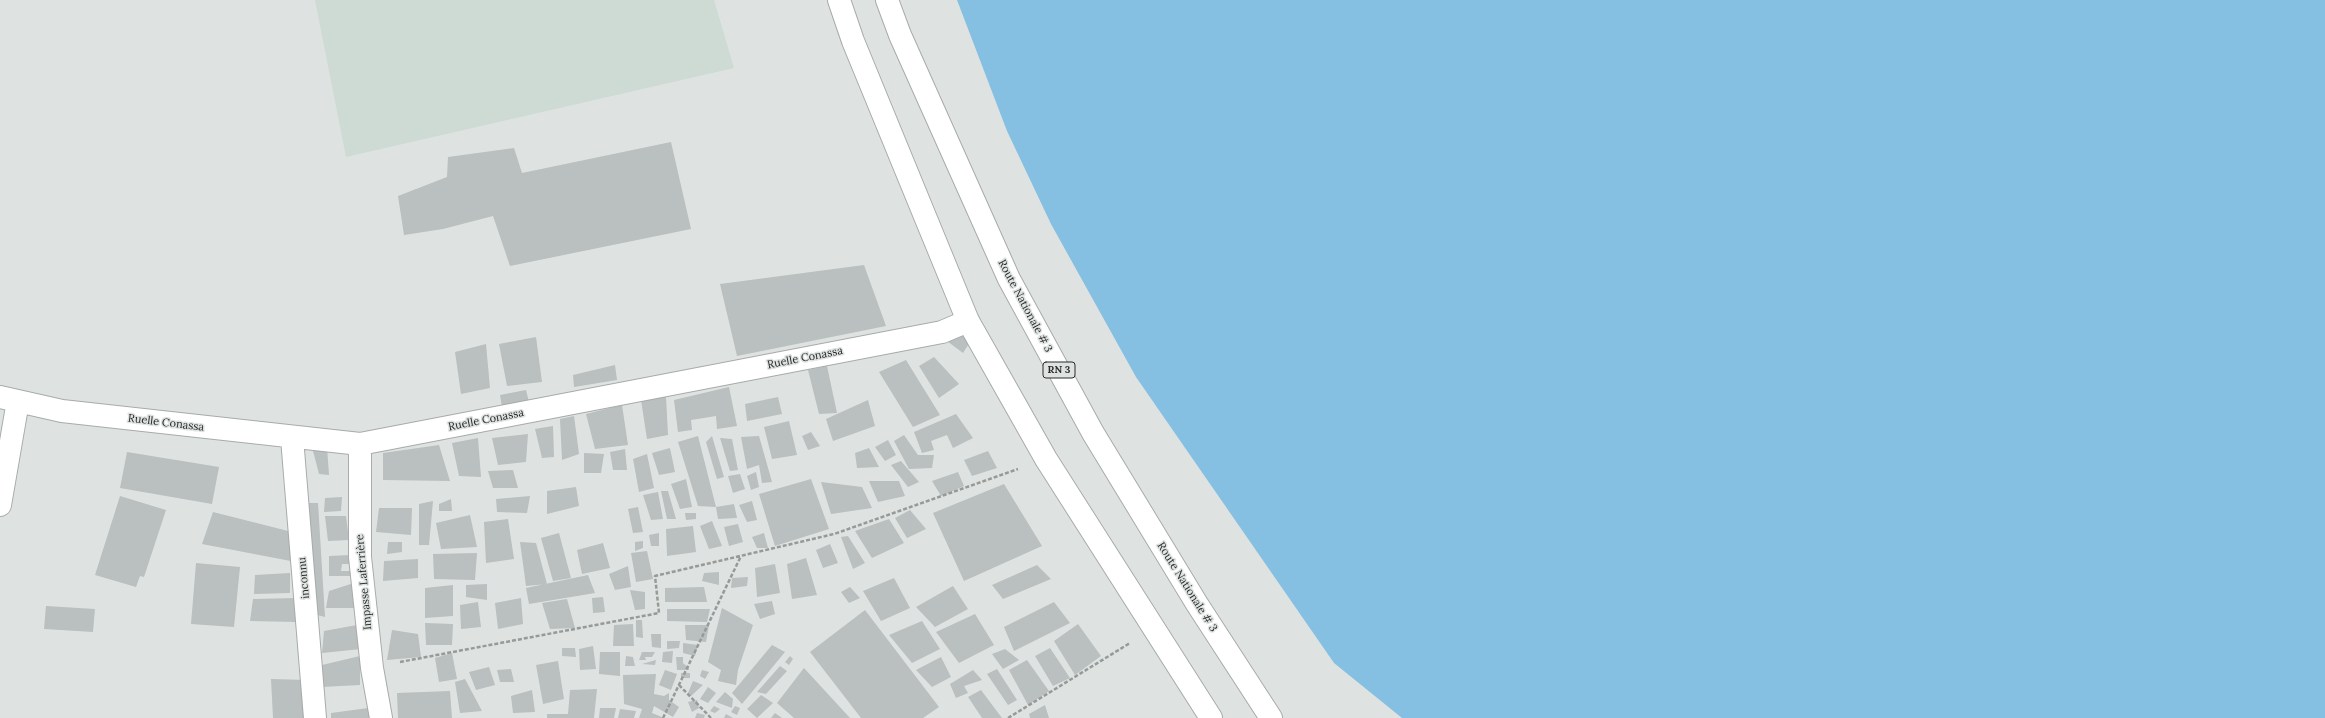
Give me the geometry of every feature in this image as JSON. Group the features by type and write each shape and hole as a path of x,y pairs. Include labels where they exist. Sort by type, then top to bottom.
{"street":[{"path":"839,0 853,42 968,321 1046,459 1211,718"},
{"name":"Route Nationale # 3","path":"887,0 900,35 1009,279 1093,433 1197,604 1272,718"},
{"name":"Ruelle Conassa","path":"9,399 62,411 292,438 360,444 942,332 968,321"},
{"path":"0,505 9,399"},
{"name":"inconnu","path":"292,438 315,718"},
{"name":"Impasse Laferrière","path":"360,444 360,557 372,668 382,718"}],"path":[{"path":"372,668 659,613 655,576 834,534 1046,459"},
{"path":"663,718 741,556"},
{"path":"1008,718 1155,628"},
{"path":"679,685 711,718"}],"shaded area":[{"path":"315,0 714,0 734,68 346,157"}],"water":[{"path":"957,0 2325,0 2325,718 1402,718 1334,663 1136,377 1051,224 1007,131"}],"building":[{"path":"671,142 691,229 510,266 493,216 443,229 404,235 398,196 447,177 448,157 514,148 522,173"},
{"path":"864,265 886,326 737,356 720,284"},
{"path":"953,328 970,342 963,353 943,338"},
{"path":"536,337 542,382 507,386 499,344"},
{"path":"486,344 490,388 461,394 455,352"},
{"path":"934,357 959,384 939,398 919,366"},
{"path":"906,360 940,415 913,427 879,372"},
{"path":"615,365 617,380 574,387 573,375"},
{"path":"827,366 837,413 819,414 808,370"},
{"path":"729,387 737,426 717,429 716,416 691,420 692,430 678,432 674,400"},
{"path":"526,390 529,402 502,407 500,395"},
{"path":"666,397 668,435 647,439 641,400"},
{"path":"778,397 782,414 747,421 745,404"},
{"path":"868,400 875,426 833,441 826,419"},
{"path":"622,405 628,445 595,449 586,414"},
{"path":"956,414 973,438 953,448 947,435 931,441 934,450 922,453 914,432"},
{"path":"574,416 579,454 562,460 560,419"},
{"path":"789,421 797,455 772,459 764,427"},
{"path":"553,426 554,457 542,458 535,429"},
{"path":"811,432 820,446 808,450 802,436"},
{"path":"528,434 526,462 498,465 492,438"},
{"path":"904,435 918,455 934,455 932,468 909,469 894,441"},
{"path":"698,436 716,507 698,506 678,442"},
{"path":"712,436 724,477 717,479 706,442"},
{"path":"759,436 772,482 762,483 759,465 747,469 741,437"},
{"path":"478,438 481,477 459,476 452,443"},
{"path":"720,438 732,439 738,470 730,471"},
{"path":"888,440 896,455 885,461 875,447"},
{"path":"439,445 450,481 383,480 383,453"},
{"path":"312,447 327,447 329,475 319,474"},
{"path":"670,448 675,472 659,475 652,453"},
{"path":"869,448 879,467 857,468 855,453"},
{"path":"625,449 627,470 613,470 610,452"},
{"path":"988,451 997,468 972,476 964,460"},
{"path":"127,452 219,467 212,504 120,488"},
{"path":"584,453 604,454 601,473 584,473"},
{"path":"647,454 654,488 639,492 633,459"},
{"path":"901,461 919,482 908,487 891,465"},
{"path":"513,470 518,488 493,488 488,471"},
{"path":"756,472 759,487 751,490 747,476"},
{"path":"958,472 964,486 941,496 932,481"},
{"path":"740,474 745,489 733,493 728,476"},
{"path":"686,479 692,507 680,509 671,484"},
{"path":"811,479 829,529 775,546 759,494"},
{"path":"869,481 899,481 905,496 878,502"},
{"path":"821,482 862,487 872,508 831,514"},
{"path":"1004,484 1042,546 964,581 933,513"},
{"path":"576,487 579,506 547,514 547,491"},
{"path":"661,491 668,491 676,519 667,519"},
{"path":"658,492 663,519 651,520 643,495"},
{"path":"120,496 166,510 144,577 140,576 136,587 95,575"},
{"path":"530,496 527,513 497,512 496,499"},
{"path":"342,497 341,511 324,512 325,498"},
{"path":"451,499 452,511 439,511 439,504"},
{"path":"433,501 429,545 419,545 419,504"},
{"path":"752,501 757,520 747,522 739,505"},
{"path":"306,503 318,503 325,617 317,615"},
{"path":"734,504 737,518 718,519 716,507"},
{"path":"638,507 643,532 633,533 628,509"},
{"path":"379,508 412,508 411,535 376,532"},
{"path":"910,510 926,529 907,538 895,518"},
{"path":"213,512 296,533 296,562 202,544"},
{"path":"685,513 696,513 696,519 686,520"},
{"path":"470,515 477,547 441,549 436,523"},
{"path":"325,516 346,516 349,540 328,541"},
{"path":"508,519 514,559 486,563 484,522"},
{"path":"889,519 904,543 872,558 855,531"},
{"path":"712,521 722,546 709,549 700,526"},
{"path":"738,524 743,542 729,546 724,527"},
{"path":"693,526 696,552 667,556 666,529"},
{"path":"559,533 571,578 553,581 541,538"},
{"path":"659,533 659,546 651,546 649,535"},
{"path":"764,533 768,548 757,548 752,537"},
{"path":"848,536 865,563 853,569 841,537"},
{"path":"643,541 643,548 635,551 635,542"},
{"path":"388,542 402,542 402,552 387,554"},
{"path":"520,542 536,543 547,584 526,586"},
{"path":"603,543 610,568 582,574 577,550"},
{"path":"830,544 838,563 823,568 816,550"},
{"path":"647,551 653,579 636,582 631,553"},
{"path":"477,553 475,580 434,579 433,554"},
{"path":"351,555 351,564 342,564 341,571 354,571 355,576 329,576 329,556"},
{"path":"806,558 817,595 792,599 787,564"},
{"path":"418,559 418,578 383,581 384,561"},
{"path":"196,563 240,567 234,627 191,624"},
{"path":"775,564 780,593 757,597 755,568"},
{"path":"1037,565 1051,579 1003,599 992,585"},
{"path":"628,566 631,587 615,590 609,574"},
{"path":"719,572 719,585 702,581 704,573"},
{"path":"290,573 290,593 254,594 255,575"},
{"path":"588,575 595,593 529,604 526,588"},
{"path":"748,577 747,586 731,588 732,578"},
{"path":"894,578 910,608 881,621 863,591"},
{"path":"360,581 359,608 326,608 329,591"},
{"path":"487,584 487,600 466,597 466,585"},
{"path":"453,585 453,616 425,618 425,588"},
{"path":"953,586 968,609 935,627 916,607"},
{"path":"704,587 707,602 665,602 665,588"},
{"path":"850,587 860,598 849,603 841,592"},
{"path":"630,590 645,592 645,609 635,610"},
{"path":"603,597 605,612 593,613 592,598"},
{"path":"297,598 296,622 250,621 253,599"},
{"path":"521,598 523,624 498,629 495,603"},
{"path":"567,599 575,628 550,629 542,603"},
{"path":"772,601 775,614 760,619 754,604"},
{"path":"478,602 481,627 461,629 460,605"},
{"path":"1054,602 1070,623 1014,651 1004,627"},
{"path":"46,606 95,609 93,632 44,629"},
{"path":"722,608 753,625 738,670 736,685 718,681 721,670 708,662"},
{"path":"667,609 710,609 707,622 667,621"},
{"path":"865,610 939,707 923,718 861,718 810,652"},
{"path":"975,614 994,645 959,663 936,632"},
{"path":"636,620 642,620 643,638 636,637"},
{"path":"922,621 940,649 912,663 889,635"},
{"path":"425,623 453,624 452,645 426,645"},
{"path":"633,624 634,646 613,646 614,625"},
{"path":"1078,624 1101,656 1075,675 1054,641"},
{"path":"357,625 361,649 322,653 324,631"},
{"path":"685,625 709,625 706,642 686,640"},
{"path":"392,630 418,634 421,657 387,660"},
{"path":"651,634 661,634 661,648 652,647"},
{"path":"667,641 680,641 679,648 667,649"},
{"path":"683,643 698,645 695,656 683,653"},
{"path":"772,645 785,652 742,704 732,693"},
{"path":"593,646 596,669 580,670 579,649"},
{"path":"562,648 575,648 576,657 562,656"},
{"path":"1050,648 1070,678 1053,686 1035,656"},
{"path":"1005,649 1019,660 1003,669 992,654"},
{"path":"673,651 672,663 662,662 663,652"},
{"path":"600,652 620,652 620,676 599,674"},
{"path":"642,652 655,652 652,657 645,657 646,660 639,660"},
{"path":"452,653 457,679 439,682 435,658"},
{"path":"360,656 360,685 322,687 322,665"},
{"path":"626,656 633,657 635,666 625,666"},
{"path":"790,656 793,659 789,665 785,662"},
{"path":"676,657 683,657 683,663 689,668 689,670 677,670"},
{"path":"941,657 951,677 932,687 916,670"},
{"path":"656,660 655,665 642,664"},
{"path":"1027,660 1049,691 1028,705 1009,670"},
{"path":"558,661 564,699 543,704 536,665"},
{"path":"780,666 787,671 766,694 757,692"},
{"path":"489,667 495,685 476,690 469,672"},
{"path":"804,668 850,718 794,718 777,703"},
{"path":"511,669 514,682 500,682 497,670"},
{"path":"997,669 1017,700 1008,705 987,674"},
{"path":"665,670 677,674 671,690 659,685"},
{"path":"702,670 709,672 705,679 700,676"},
{"path":"973,670 982,680 964,686 968,693 956,698 950,684"},
{"path":"681,673 690,673 690,678 681,678"},
{"path":"656,674 654,694 664,696 669,693 669,700 679,707 673,717 654,706 652,713 664,718 639,718 642,709 624,704 623,675"},
{"path":"271,679 306,680 309,718 273,718"},
{"path":"465,679 482,711 460,713 455,682"},
{"path":"693,681 703,685 691,696 688,693"},
{"path":"708,687 716,693 708,703 700,699"},
{"path":"597,689 594,718 547,718 547,714 568,714 570,690"},
{"path":"532,690 535,712 513,713 511,696"},
{"path":"981,690 1002,718 982,718 968,697"},
{"path":"450,691 452,718 398,718 397,693"},
{"path":"725,692 733,699 732,708 716,702"},
{"path":"761,695 773,703 757,718 747,709"},
{"path":"697,700 699,708 692,712 688,702"},
{"path":"1045,705 1049,718 1030,718 1029,714"},
{"path":"714,706 720,709 715,713 710,711"},
{"path":"735,706 740,708 737,715 731,712"},
{"path":"376,707 377,718 331,718 331,713"},
{"path":"600,708 616,708 614,718 599,718"},
{"path":"620,709 636,711 634,718 618,718"},
{"path":"697,713 705,715 704,718 695,718"},
{"path":"775,713 782,718 771,718"},
{"path":"726,714 733,718 724,718"}]}
